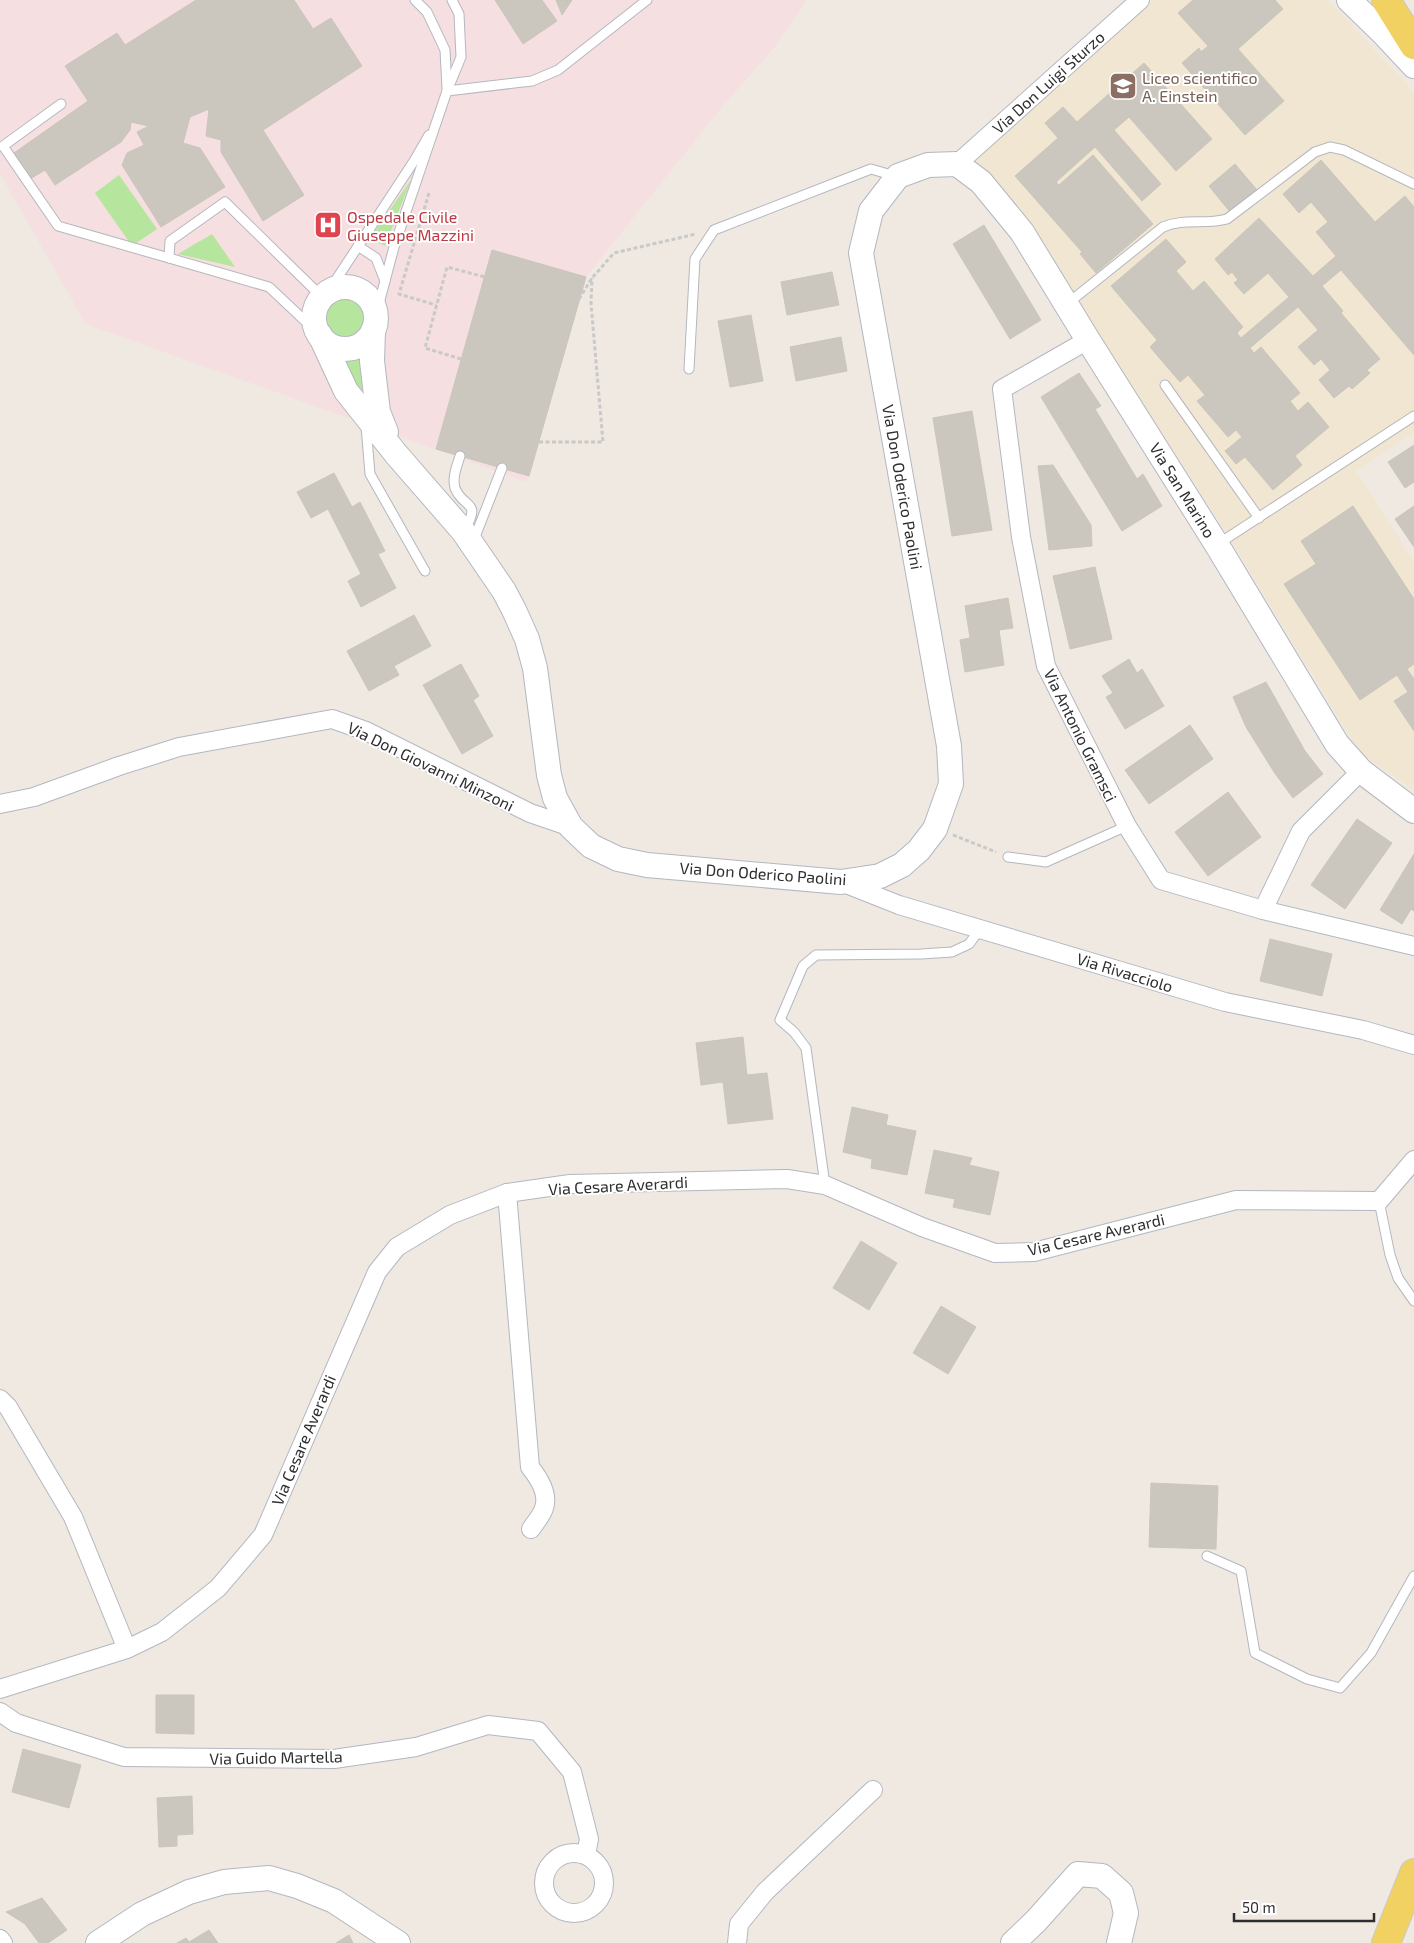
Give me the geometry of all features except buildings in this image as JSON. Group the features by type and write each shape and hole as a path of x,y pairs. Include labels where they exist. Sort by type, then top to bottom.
{"main road":[{"path":"1386,0 1414,46"},
{"path":"1408,0 1414,10"},
{"path":"1387,1943 1414,1873"}],"street":[{"name":"Via Don Luigi Sturzo","path":"957,164 1140,0"},
{"path":"1349,0 1386,35 1414,66"},
{"path":"1386,35 1414,46"},
{"path":"898,176 928,165 957,164"},
{"name":"Via San Marino","path":"957,164 981,182 1022,232 1217,544 1337,744 1360,771 1414,811"},
{"name":"Via Don Oderico Paolini","path":"320,335 346,391 396,454 468,538 504,591 527,639 535,668 555,798 571,826 591,846 618,859 647,865 840,882 880,876 902,865 919,850 936,830 951,784 949,746 861,253 871,211 898,176"},
{"path":"374,323 368,339 360,345 352,348 334,346 320,335 315,326 316,306 325,294 338,288 348,287 359,290 367,296 373,305 374,323 372,361 378,412 396,454"},
{"name":"Via Antonio Gramsci","path":"1088,340 1002,389 1021,537 1046,666 1126,826 1161,880 1262,910 1414,946"},
{"name":"Via Don Giovanni Minzoni","path":"0,804 34,797 119,766 179,747 332,720 366,731 530,813 571,826"},
{"path":"1262,910 1300,831 1360,771"},
{"name":"Via Rivacciolo","path":"840,882 899,905 1225,1002 1363,1030 1414,1045"},
{"path":"1379,1201 1414,1160"},
{"name":"Via Cesare Averardi","path":"0,1689 127,1649 162,1632 218,1588 263,1535 377,1272 397,1247 450,1215 507,1192 570,1184 787,1179 825,1185 922,1227 995,1253 1034,1252 1236,1200 1379,1201"},
{"path":"507,1192 530,1467 538,1478 544,1492 545,1508 531,1529"},
{"path":"0,1399 8,1407 73,1517 127,1649"},
{"name":"Via Guido Martella","path":"0,1712 16,1723 124,1757 334,1759 416,1747 488,1725 538,1731 572,1772 589,1839 586,1855"},
{"path":"736,1943 739,1924 765,1892 873,1790"},
{"path":"1013,1943 1036,1921 1078,1874 1102,1876 1121,1893 1126,1913 1119,1943"},
{"path":"98,1943 142,1914 189,1892 224,1882 269,1878 297,1886 334,1901 398,1943"},
{"path":"0,1939 3,1943"}],"lane":[{"path":"416,0 427,12 445,50 448,91"},
{"path":"374,323 394,247 461,57 459,14 452,0"},
{"path":"448,91 532,81 558,70 647,0"},
{"path":"61,104 3,146 58,226 269,287 320,335"},
{"path":"169,258 170,241 225,202 325,294 414,161 440,115"},
{"path":"1066,305 1163,227 1175,222 1227,219 1315,152 1330,147 1344,150 1414,184"},
{"path":"689,369 695,258 714,230 871,169 898,176"},
{"path":"358,246 376,258 385,281"},
{"path":"1165,385 1259,518"},
{"path":"366,416 370,474 425,571"},
{"path":"1217,544 1414,416"},
{"path":"460,456 454,478 456,489 472,509 468,538"},
{"path":"468,538 502,468"},
{"path":"1008,857 1046,862 1126,826"},
{"path":"825,1185 806,1048 794,1032 780,1020 804,966 816,955 952,952 969,944 980,929"},
{"path":"1379,1201 1390,1255 1398,1278 1414,1301"},
{"path":"1207,1556 1240,1571 1255,1653 1307,1679 1340,1688 1371,1653 1414,1576"}],"path":[{"path":"429,192 399,294 436,305"},
{"path":"579,299 592,278 614,253 714,230"},
{"path":"461,360 425,348 436,305 447,267 485,277"},
{"path":"539,442 603,442 591,304 592,278"},
{"path":"954,836 1008,857"}],"shaded area":[{"name":"Ospedale Civile Giuseppe Mazzini","path":"0,0 805,0 802,8 773,49 722,107 586,277 527,482 86,324 0,174"},
{"path":"1153,0 1328,0 1414,92 1414,433 1356,471 1414,562 1414,790 1360,753 1229,537 1074,296 970,163"}],"green space":[{"path":"119,175 157,229 132,246 95,193"},
{"path":"411,180 385,246 370,238"},
{"path":"212,234 235,267 178,254"},
{"path":"344,298 358,304 364,318 358,332 344,338 330,332 324,318 330,304"},
{"path":"362,354 362,399 338,356"}],"place":[{"name":"Liceo scientifico A. Einstein","path":"1123,86"},
{"name":"Ospedale Civile Giuseppe Mazzini","path":"328,225"}]}
